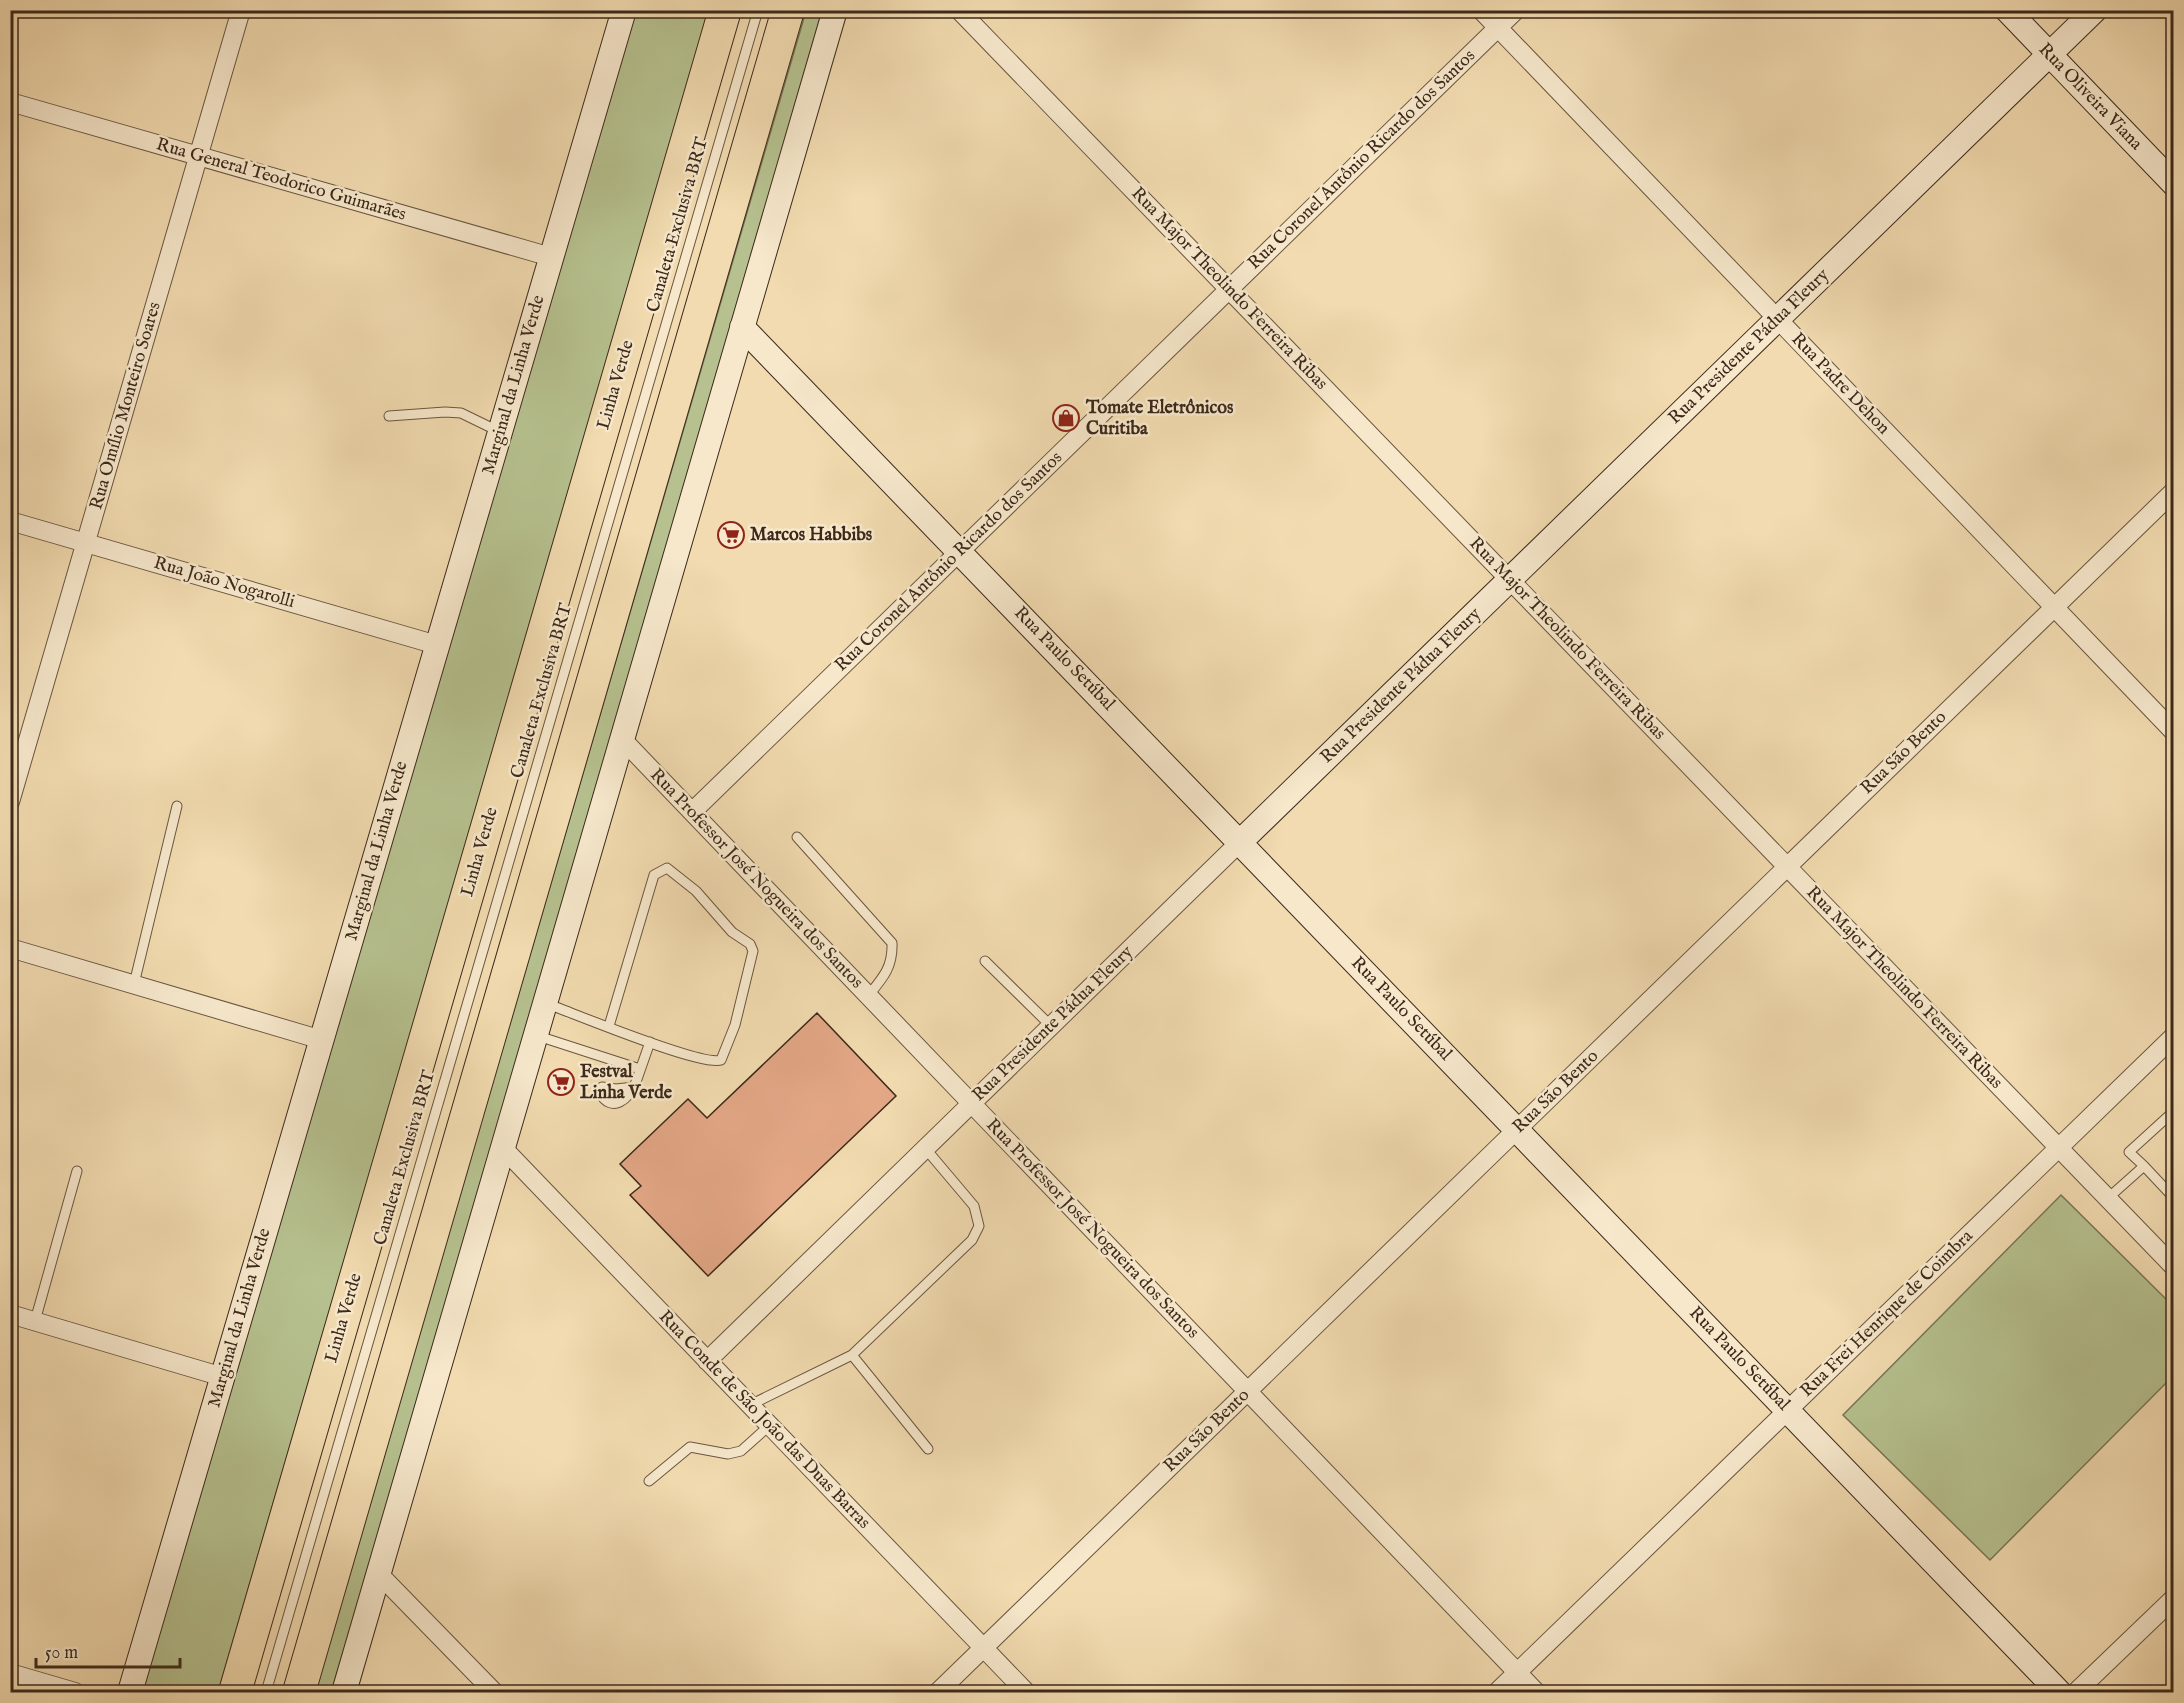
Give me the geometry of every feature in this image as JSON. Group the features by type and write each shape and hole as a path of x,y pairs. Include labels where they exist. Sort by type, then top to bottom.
{"highway":[{"name":"Linha Verde","path":"235,1692 725,10"},
{"path":"299,1692 788,10"}],"main road":[{"name":"Marginal da Linha Verde","path":"130,1692 624,10"},
{"path":"344,1692 835,10"},
{"name":"Rua Oliveira Viana","path":"2007,10 2174,183"},
{"name":"Rua Presidente Pádua Fleury","path":"1240,842 2095,10"},
{"name":"Rua Paulo Setúbal","path":"742,327 2059,1692"}],"street":[{"name":"Rua Omílio Monteiro Soares","path":"10,802 242,10"},
{"name":"Rua Major Theolindo Ferreira Ribas","path":"959,10 2174,1267"},
{"name":"Rua Padre Dehon","path":"1481,10 2174,732"},
{"name":"Rua Coronel Antônio Ricardo dos Santos","path":"692,812 1516,10"},
{"name":"Rua General Teodorico Guimarães","path":"10,102 551,257"},
{"name":"Rua São Bento","path":"938,1692 2174,491"},
{"name":"Rua João Nogarolli","path":"10,521 437,645"},
{"name":"Rua Professor José Nogueira dos Santos","path":"623,740 1536,1692"},
{"name":"Rua Presidente Pádua Fleury","path":"707,1360 1240,842"},
{"path":"10,948 322,1040"},
{"name":"Rua Frei Henrique de Coimbra","path":"1497,1692 2174,1036"},
{"name":"Rua Conde de São João das Duas Barras","path":"502,1148 1026,1692"},
{"path":"10,1314 223,1377"},
{"path":"378,1573 494,1692"},
{"path":"2076,1692 2174,1598"},
{"path":"10,1673 75,1692"}],"lane":[{"name":"Canaleta Exclusiva BRT","path":"266,1692 758,10"},
{"path":"389,417 444,412 461,413 500,432"},
{"path":"134,984 177,806"},
{"path":"797,837 892,943 892,960 887,973 868,996"},
{"path":"545,1003 688,1055 715,1062 725,1055 753,951 750,944 732,932 696,891 667,868 654,875 609,1026"},
{"path":"985,961 1051,1026"},
{"path":"536,1035 640,1069"},
{"path":"634,1087 650,1042"},
{"path":"2174,1111 2129,1152 2174,1198"},
{"path":"750,1405 852,1354 972,1240 979,1226 974,1206 925,1148"},
{"path":"2107,1198 2144,1166"},
{"path":"35,1321 77,1171"},
{"path":"852,1354 928,1449"},
{"path":"649,1481 690,1447 728,1454 735,1453 741,1451 770,1425"}],"green space":[{"path":"628,11 710,11 218,1692 142,1692"},
{"path":"806,11 824,11 334,1692 314,1692"},
{"path":"2061,1195 2173,1306 2173,1376 1990,1560 1843,1415"}],"building":[{"path":"817,1013 896,1096 708,1276 630,1195 641,1186 620,1164 688,1099 707,1118"}],"place":[{"name":"Tomate Eletrônicos Curitiba","path":"1066,418"},
{"name":"Marcos Habbibs","path":"731,535"},
{"name":"Festval Linha Verde","path":"561,1082"}]}
